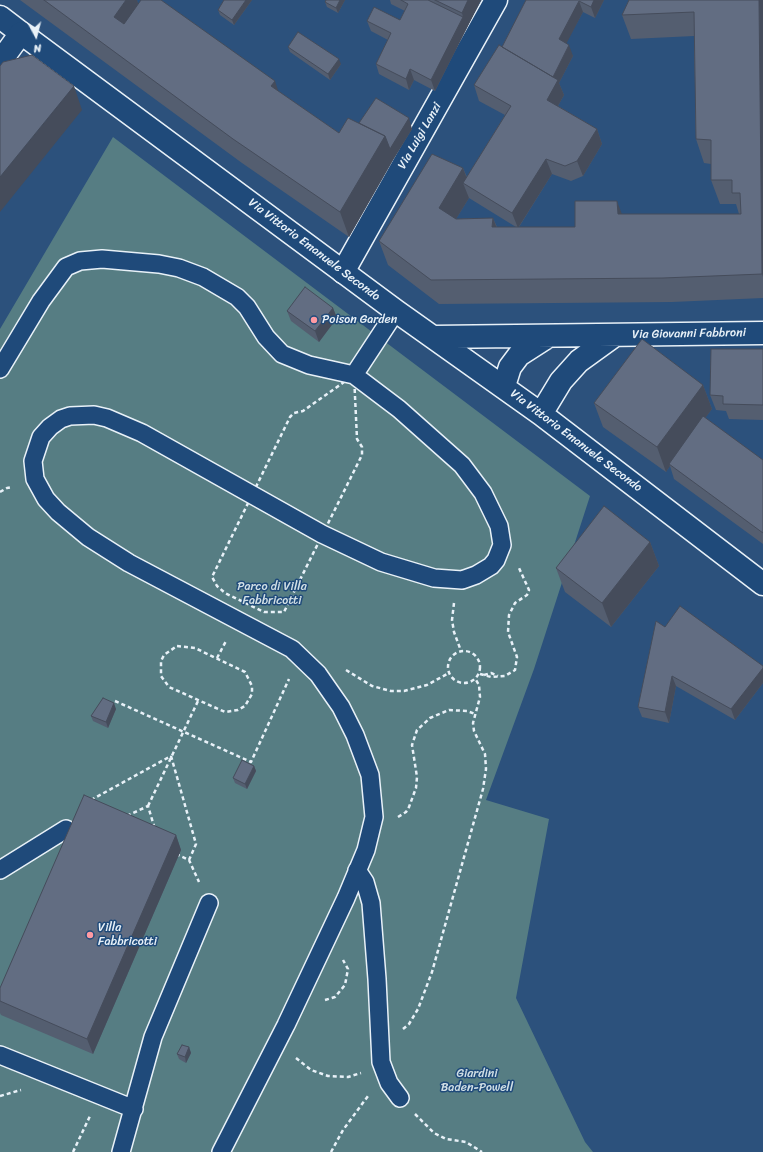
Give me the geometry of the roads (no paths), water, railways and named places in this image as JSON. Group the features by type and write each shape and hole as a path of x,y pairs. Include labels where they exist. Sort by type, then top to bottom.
{"street":[{"name":"Via Luigi Lanzi","path":"343,272 496,0"},
{"name":"Via Vittorio Emanuele Secondo","path":"0,17 396,311 504,386 763,584"},
{"path":"0,62 21,33"},
{"name":"Via Giovanni Fabbroni","path":"434,337 763,334"},
{"name":"Via Giovanni Fabbroni","path":"541,414 561,381 579,361 615,335"},
{"path":"504,386 510,367 519,355 547,337"}],"lane":[{"path":"0,369 41,301 66,267 80,261 102,259 159,264 179,268 203,277 237,297 247,307 266,337 282,354 309,365 354,375 418,424 462,465 476,483 491,507 501,534 502,545 496,560 491,566 476,575 462,580 434,578 381,562 322,534 142,433 107,418 94,415 70,416 50,427 41,437 33,461 35,479 46,499 58,512 88,537 155,578 286,644 318,674 341,707 366,764 372,788 374,817 366,850 286,1025 222,1152"},
{"path":"354,375 396,311"},
{"path":"0,870 66,829"},
{"path":"357,870 365,882 371,903 383,1068 400,1098"},
{"path":"121,1152 153,1037 209,903"},
{"path":"0,1055 100,1094 134,1109"}],"place":[{"name":"Poison Garden","path":"314,320"},
{"name":"Villa Fabbricotti","path":"90,935"}],"park label":[{"name":"Parco di Villa Fabbricotti","path":"272,594"},
{"name":"Giardini Baden-Powell","path":"477,1081"}]}
